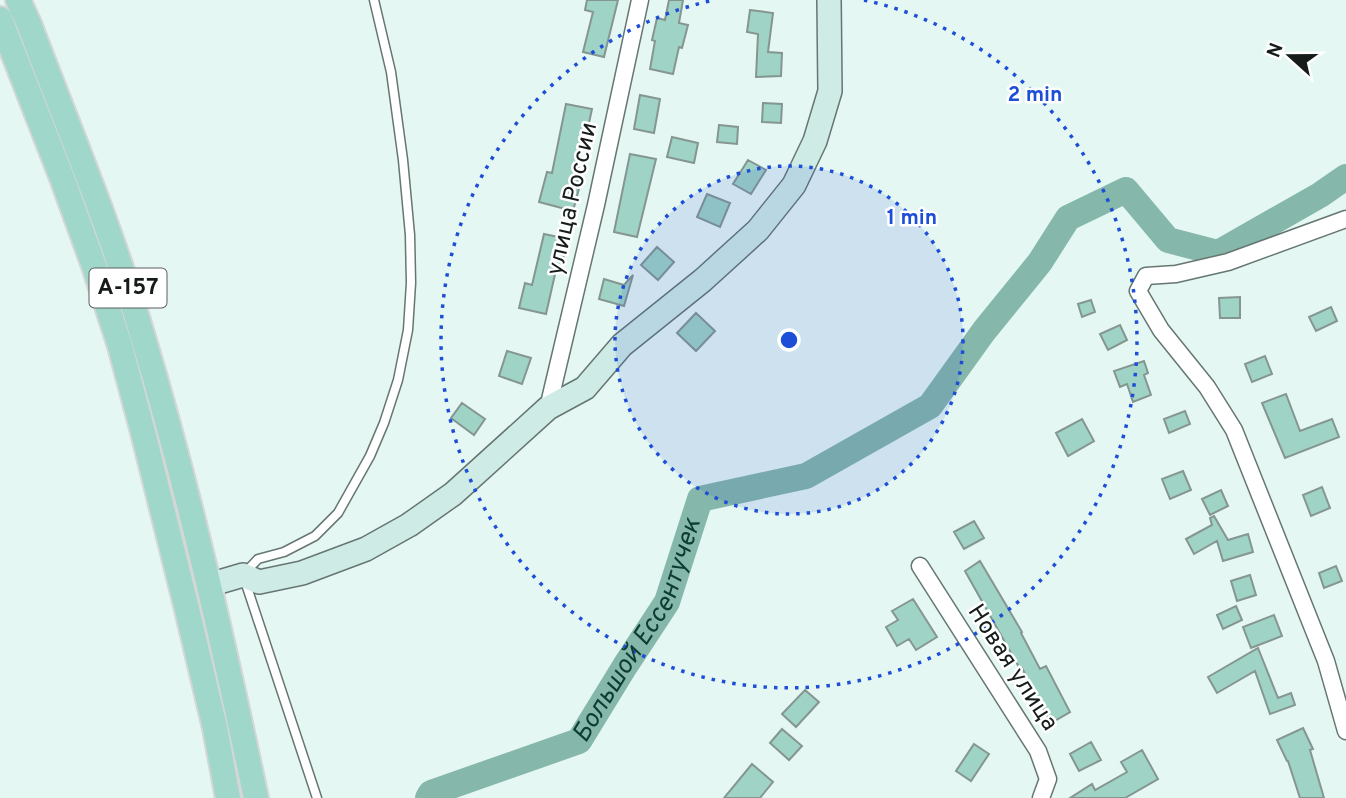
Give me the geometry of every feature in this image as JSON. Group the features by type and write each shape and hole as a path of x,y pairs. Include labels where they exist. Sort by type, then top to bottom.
{"main road":[{"name":"А-157","path":"18,0 88,175 142,333 169,426 209,584 256,798"},
{"name":"А-157","path":"0,19 62,178 120,346 186,604 215,728 228,798"}],"street":[{"name":"улица России","path":"548,408 596,205 639,0"},
{"path":"209,584 243,575 260,582 302,573 366,549 409,526 453,494 548,408 584,388 622,345 703,280 758,230 794,185 815,141 830,91 829,0"},
{"path":"1346,219 1228,262 1176,274 1146,276 1138,291 1161,330 1207,387 1234,430 1326,661 1346,731"},
{"name":"Новая улица","path":"920,566 1038,751 1048,779 1041,798"}],"lane":[{"path":"317,798 243,575 258,559 284,552 315,536 338,513 370,456 398,380 408,330 410,236 393,84 374,0"}],"building":[{"path":"587,0 618,0 604,57 583,52 593,12 585,10"},
{"path":"669,0 683,0 679,23 688,25 682,48 679,47 673,74 650,69 657,18 665,20"},
{"path":"750,10 773,13 768,52 782,53 781,76 756,77 758,34 747,32"},
{"path":"640,95 660,99 654,133 634,129"},
{"path":"763,103 782,104 781,123 762,122"},
{"path":"566,104 592,109 576,179 581,181 573,211 539,202 547,172 552,173"},
{"path":"719,125 738,127 737,144 717,142"},
{"path":"672,137 698,143 694,163 667,157"},
{"path":"630,154 656,159 637,237 614,232"},
{"path":"748,160 766,170 751,194 733,184"},
{"path":"707,194 730,203 720,227 697,217"},
{"path":"544,234 568,239 560,271 556,270 546,314 519,308 525,283 532,285"},
{"path":"657,247 674,262 658,280 641,265"},
{"path":"633,275 624,306 599,299 604,279 624,285"},
{"path":"1240,297 1240,318 1220,318 1219,298"},
{"path":"1091,300 1095,312 1082,317 1078,304"},
{"path":"1331,307 1337,321 1316,331 1309,317"},
{"path":"696,313 715,331 696,351 677,333"},
{"path":"1120,325 1127,340 1108,350 1100,334"},
{"path":"507,351 531,358 522,384 499,376"},
{"path":"1265,356 1272,374 1252,382 1245,364"},
{"path":"1144,361 1148,373 1144,375 1151,395 1133,402 1127,384 1120,387 1114,371"},
{"path":"1286,394 1300,431 1332,419 1339,437 1285,458 1262,403"},
{"path":"462,403 485,419 474,435 451,418"},
{"path":"1185,411 1190,424 1169,433 1164,419"},
{"path":"1082,419 1094,441 1068,456 1056,433"},
{"path":"1183,471 1191,490 1170,499 1162,479"},
{"path":"1322,487 1330,508 1311,516 1303,495"},
{"path":"1221,490 1228,506 1210,515 1202,499"},
{"path":"1214,516 1228,540 1248,534 1253,552 1223,561 1217,541 1194,554 1186,539 1212,525 1210,518"},
{"path":"974,521 984,538 964,549 954,532"},
{"path":"980,561 1022,632 1040,669 1046,666 1070,712 1051,723 965,571"},
{"path":"1336,566 1342,581 1324,588 1319,573"},
{"path":"1250,575 1256,595 1237,601 1231,581"},
{"path":"913,599 937,637 916,650 909,639 897,646 886,627 898,620 892,611"},
{"path":"1236,606 1242,620 1223,629 1217,615"},
{"path":"1274,615 1282,636 1251,648 1243,627"},
{"path":"1258,648 1278,698 1291,693 1295,705 1270,714 1255,671 1217,693 1208,677"},
{"path":"805,690 819,702 796,727 782,714"},
{"path":"1303,728 1313,749 1310,750 1324,798 1300,798 1288,761 1277,740"},
{"path":"782,729 802,746 789,760 770,743"},
{"path":"1091,742 1101,760 1079,771 1070,754"},
{"path":"974,744 989,754 971,781 956,771"},
{"path":"1142,750 1158,779 1125,798 1070,798 1092,784 1095,790 1127,772 1121,762"},
{"path":"752,764 773,782 760,798 724,798"}],"waterway":[{"name":"Большой Ессентучек","path":"428,798 431,793 579,741 667,602 700,499 806,476 930,406 984,331 1040,262 1068,218 1126,190 1168,240 1218,253 1320,195 1346,177"}]}
